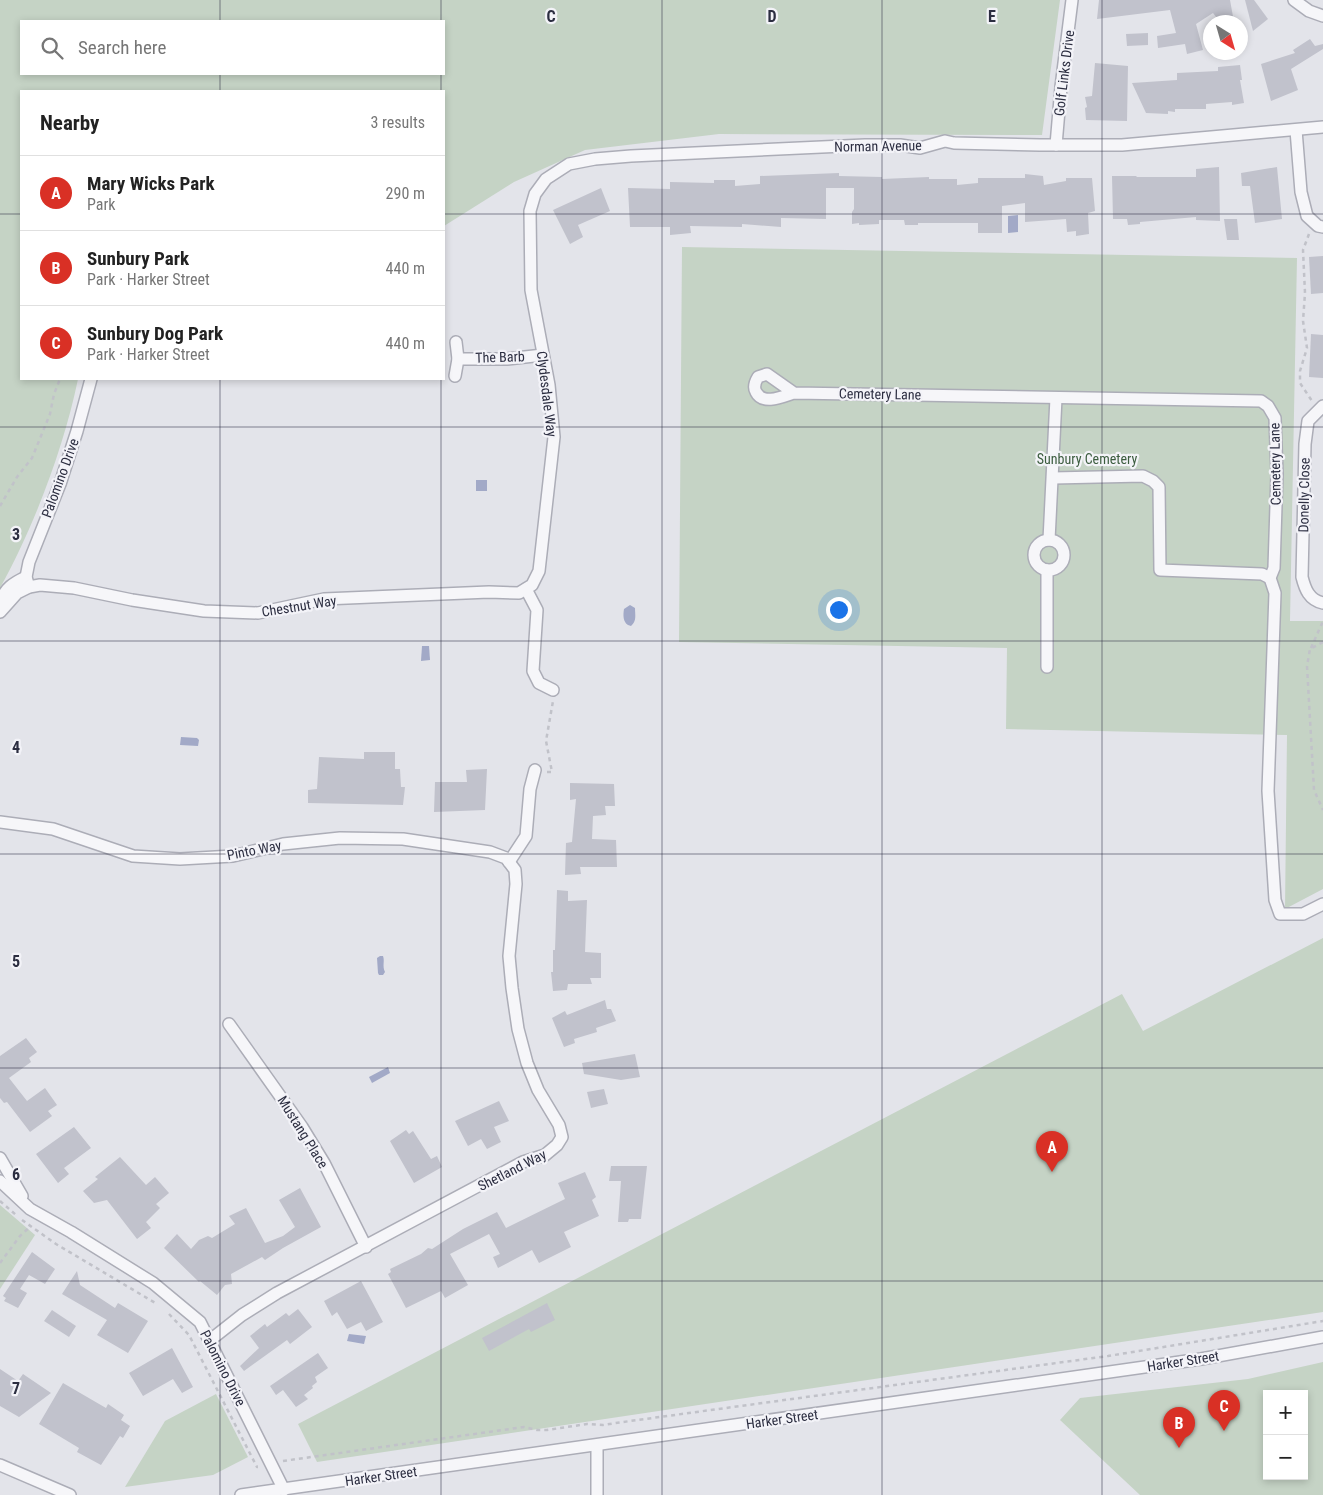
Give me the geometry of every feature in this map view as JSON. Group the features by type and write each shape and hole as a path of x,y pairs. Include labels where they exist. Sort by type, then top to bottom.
{"street":[{"name":"Golf Links Drive","path":"1056,145 1072,0"},
{"path":"1294,0 1309,11 1323,16"},
{"name":"Norman Avenue","path":"535,194 546,179 569,164 631,156 865,145 900,145 920,148 945,141 954,143 1122,145 1323,127"},
{"path":"1296,130 1302,192 1307,216 1318,224"},
{"name":"Clydesdale Way","path":"526,589 532,585 539,571 554,437 549,385 531,290 530,211 535,194"},
{"name":"The Barb","path":"456,342 458,359 456,376"},
{"name":"The Barb","path":"458,359 507,359 543,355"},
{"name":"Palomino Drive","path":"27,582 28,562 60,484 91,380"},
{"name":"Cemetery Lane","path":"794,393 1261,401 1268,406 1275,418 1277,474 1274,568 1270,578 1275,592 1268,791 1274,894 1280,914 1303,914 1323,904"},
{"path":"1049,540 1056,398"},
{"name":"Donelly Close","path":"1321,408 1308,421 1305,444 1302,577 1305,590 1316,601 1323,603"},
{"path":"1053,478 1143,476 1153,481 1159,487 1160,570 1262,574 1270,578"},
{"path":"1049,540 1062,548 1063,558 1057,567 1047,570 1038,566 1034,557 1036,547 1049,540"},
{"path":"1047,570 1047,667"},
{"name":"Chestnut Way","path":"27,582 50,581 132,600 204,611 258,613 324,600 489,592 520,593 526,589"},
{"path":"0,601 4,592 13,583 27,582"},
{"path":"0,612 27,582"},
{"path":"526,589 538,610 534,671 539,683 553,690"},
{"path":"509,862 526,836 530,789 535,770"},
{"name":"Pinto Way","path":"0,822 53,829 133,856 180,859 233,856 283,844 349,838 403,839 464,847 490,852 506,858 509,862"},
{"name":"Shetland Way","path":"209,1341 242,1315 277,1293 523,1162 545,1155 558,1145 562,1137 559,1124 538,1090 527,1063 518,1029 509,956 516,884 515,870 509,862"},
{"name":"Mustang Place","path":"229,1024 302,1127 324,1163 366,1247"},
{"path":"0,1158 30,1209"},
{"name":"Palomino Drive","path":"0,1180 30,1209 153,1283 200,1322 284,1490"},
{"name":"Harker Street","path":"241,1495 1201,1359 1323,1337"},
{"path":"597,1446 597,1495"},
{"path":"0,1465 70,1495"}],"path":[{"path":"1318,224 1303,250 1305,292 1303,321 1307,348 1300,371 1300,383 1303,390 1321,408"},
{"path":"0,506 17,477 32,458 50,414 54,394 60,380"},
{"path":"1323,621 1310,649 1307,666 1314,790 1323,810"},
{"path":"1310,649 1323,642"},
{"path":"535,770 552,772 546,741 553,690"},
{"path":"0,1200 31,1226 71,1253 162,1307"},
{"path":"0,1263 20,1236 31,1226"},
{"path":"169,1314 190,1335 257,1467 270,1462 524,1427 547,1430 587,1424 604,1425 1108,1356 1323,1321"}],"green space":[{"path":"0,0 1060,0 1042,135 719,134 585,150 514,182 445,225 445,90 20,90 20,380 78,380 65,432 56,459 36,513 0,588"},
{"name":"Sunbury Cemetery","path":"682,247 1297,258 1290,621 1323,621 1323,889 1285,909 1287,735 1006,729 1007,648 679,642"},
{"path":"1323,938 1323,1312 317,1462 298,1424 1122,994 1143,1031"},
{"path":"0,1205 35,1235 0,1289"},
{"path":"1323,1362 1323,1495 1140,1495 1060,1420 1080,1398 1248,1379"},
{"path":"216,1394 248,1457 213,1475 125,1487 165,1421"}],"water":[{"path":"1018,215 1018,232 1008,233 1008,216"},
{"path":"476,480 487,480 487,491 476,491"},
{"path":"630,605 635,608 635,620 631,626 625,622 624,616 624,609"},
{"path":"422,646 429,646 430,660 421,661"},
{"path":"181,737 197,738 199,740 198,746 180,745"},
{"path":"380,956 384,958 385,972 383,975 378,973 377,958"},
{"path":"388,1067 390,1073 372,1083 369,1077"},
{"path":"349,1334 366,1336 364,1344 347,1341"}],"building":[{"path":"1099,0 1230,0 1233,15 1215,15 1213,13 1203,15 1203,19 1196,24 1203,50 1187,54 1185,44 1158,48 1157,36 1176,33 1170,10 1097,19"},
{"path":"1245,0 1254,0 1268,19 1253,31"},
{"path":"1148,33 1148,45 1127,46 1126,34"},
{"path":"1310,39 1315,46 1323,44 1323,49 1291,69 1298,90 1271,101 1261,64 1295,53 1293,50"},
{"path":"1095,63 1128,66 1127,121 1086,120 1085,108 1087,107 1085,97 1092,96"},
{"path":"1240,65 1242,80 1240,80 1244,103 1232,105 1232,102 1206,104 1206,109 1175,109 1175,112 1168,111 1168,114 1146,113 1132,83 1177,80 1177,73 1218,71 1218,67"},
{"path":"1219,167 1220,221 1196,220 1196,217 1140,222 1140,224 1128,225 1127,219 1113,219 1112,176 1196,177 1196,169"},
{"path":"1277,167 1282,219 1255,223 1250,186 1242,186 1241,173"},
{"path":"839,173 839,176 882,177 882,179 929,177 929,179 957,179 957,185 978,183 978,178 1025,178 1025,174 1043,176 1044,185 1066,181 1066,178 1092,178 1095,211 1088,213 1089,234 1076,236 1076,231 1067,232 1066,219 1025,222 1025,203 1002,206 1002,233 978,233 978,223 918,223 918,225 905,225 904,220 879,220 879,224 859,225 859,223 852,224 854,188 826,188 826,219 781,218 781,227 742,224 742,227 690,226 691,233 670,235 670,227 630,227 628,188 670,189 670,182 714,183 714,180 735,180 735,186 760,184 760,176"},
{"path":"601,188 610,211 578,225 583,237 570,244 553,210"},
{"path":"1224,219 1237,219 1239,240 1227,240"},
{"path":"1323,256 1323,293 1311,294 1309,257"},
{"path":"1311,334 1323,335 1323,378 1309,377"},
{"path":"364,752 395,752 395,769 400,769 401,787 405,787 403,805 308,803 308,790 317,789 319,757 364,759"},
{"path":"487,769 485,810 434,812 435,782 467,782 466,770"},
{"path":"570,783 614,784 615,806 605,806 606,815 593,816 592,839 616,840 617,867 580,867 581,874 565,875 566,843 572,842 576,799 570,800"},
{"path":"557,890 568,891 568,901 587,900 585,952 601,953 601,978 590,978 592,984 568,984 567,990 553,991 551,972 553,972 553,950 555,950"},
{"path":"605,1000 607,1009 611,1009 616,1021 596,1028 597,1032 574,1039 575,1043 564,1047 552,1018 565,1011 567,1015"},
{"path":"26,1038 37,1052 29,1058 31,1062 9,1078 27,1101 45,1088 57,1105 48,1111 52,1116 30,1132 7,1102 4,1103 0,1098 0,1056"},
{"path":"635,1054 640,1077 621,1080 584,1074 582,1063"},
{"path":"604,1089 608,1104 591,1108 587,1092"},
{"path":"499,1101 509,1121 494,1127 501,1142 487,1149 481,1139 468,1146 455,1121"},
{"path":"74,1127 91,1148 64,1168 69,1174 58,1183 36,1154"},
{"path":"406,1130 409,1134 413,1131 431,1159 437,1156 442,1167 414,1183 390,1141"},
{"path":"120,1157 146,1185 155,1177 169,1193 156,1204 160,1208 146,1222 151,1228 137,1239 107,1200 94,1203 83,1191 98,1179 95,1177"},
{"path":"611,1166 647,1166 641,1219 629,1219 628,1222 618,1222 621,1181 609,1181"},
{"path":"585,1172 596,1197 592,1200 599,1216 564,1232 571,1247 539,1263 532,1250 498,1268 493,1257 500,1254 489,1234 450,1254 468,1285 445,1298 441,1291 406,1308 388,1274 391,1272 390,1269 421,1254 428,1248 432,1249 463,1229 497,1212 506,1228 565,1199 558,1183"},
{"path":"300,1188 321,1227 265,1260 262,1257 231,1274 232,1284 225,1285 217,1295 199,1282 164,1248 177,1234 191,1249 199,1240 208,1236 212,1238 235,1224 229,1216 246,1208 265,1243 283,1236 295,1227 279,1200"},
{"path":"32,1252 55,1269 45,1284 29,1275 20,1289 27,1293 18,1308 4,1301 6,1298 3,1296"},
{"path":"77,1271 80,1285 115,1308 118,1303 148,1321 128,1353 97,1335 107,1320 62,1294"},
{"path":"361,1281 383,1322 366,1331 361,1322 347,1329 337,1312 332,1316 324,1301"},
{"path":"547,1303 555,1320 531,1332 529,1329 489,1351 482,1338"},
{"path":"298,1309 312,1327 290,1344 287,1340 244,1371 240,1366 259,1348 250,1336 265,1324 267,1327 286,1313 289,1316"},
{"path":"52,1310 76,1326 69,1337 44,1321"},
{"path":"172,1348 193,1387 182,1393 173,1379 143,1396 129,1373"},
{"path":"318,1353 328,1368 315,1377 317,1382 304,1395 308,1399 296,1407 283,1390 276,1395 270,1386"},
{"path":"0,1369 18,1381 23,1374 51,1393 19,1417 0,1406"},
{"path":"63,1383 106,1408 108,1404 124,1415 121,1420 130,1426 123,1438 120,1436 101,1465 77,1452 79,1448 39,1424"}],"place":[{"name":"Mary Wicks Park","path":"1052,1172"},
{"name":"Sunbury Dog Park","path":"1224,1431"},
{"name":"Sunbury Park","path":"1179,1448"}]}
